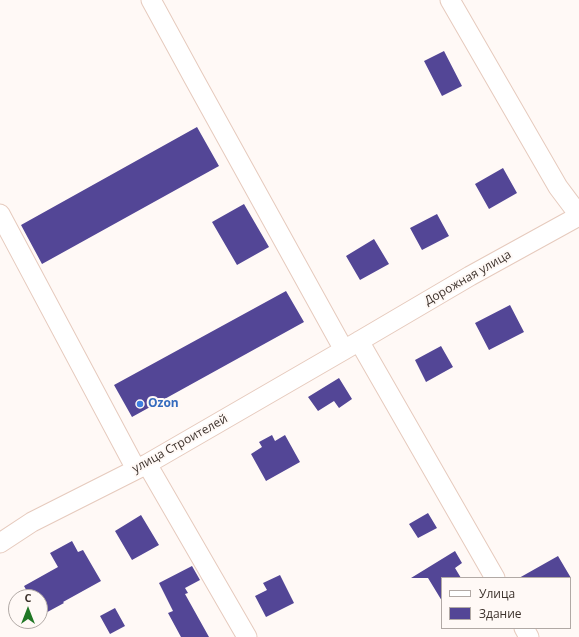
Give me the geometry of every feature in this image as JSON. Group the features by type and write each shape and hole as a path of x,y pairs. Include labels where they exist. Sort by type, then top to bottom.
{"street":[{"path":"151,0 192,77 352,346 494,577"},
{"path":"450,0 558,187 579,215"},
{"path":"0,214 142,466 247,637"},
{"name":"Дорожная улица","path":"352,346 470,276 579,215"},
{"name":"улица Строителей","path":"0,543 32,522 142,466 352,346"}],"building":[{"path":"444,51 462,86 442,96 424,61"},
{"path":"197,127 219,166 42,264 21,225"},
{"path":"503,168 517,193 489,209 475,184"},
{"path":"244,204 269,247 237,265 212,222"},
{"path":"437,214 449,236 422,250 410,228"},
{"path":"374,239 389,264 360,280 346,256"},
{"path":"286,291 304,322 132,417 114,385"},
{"path":"510,305 524,332 489,350 475,323"},
{"path":"441,346 453,367 426,382 415,360"},
{"path":"339,378 352,399 339,408 334,401 318,411 308,397"},
{"path":"272,435 275,441 285,435 300,462 266,481 251,454 262,447 259,442"},
{"path":"428,513 437,528 418,538 409,524"},
{"path":"141,515 159,545 132,560 115,531"},
{"path":"72,541 78,552 83,550 101,581 48,612 48,589 26,589 24,586 58,567 50,553"},
{"path":"455,551 462,563 455,568 460,577 441,577 441,599 428,578 411,578"},
{"path":"558,556 570,577 521,577"},
{"path":"192,566 200,580 185,588 188,593 185,594 209,637 181,637 168,613 173,611 159,583"},
{"path":"280,575 294,603 266,617 255,596 267,590 263,583"},
{"path":"115,608 125,626 110,634 100,616"}],"place":[{"name":"Ozon","path":"140,404"}]}
